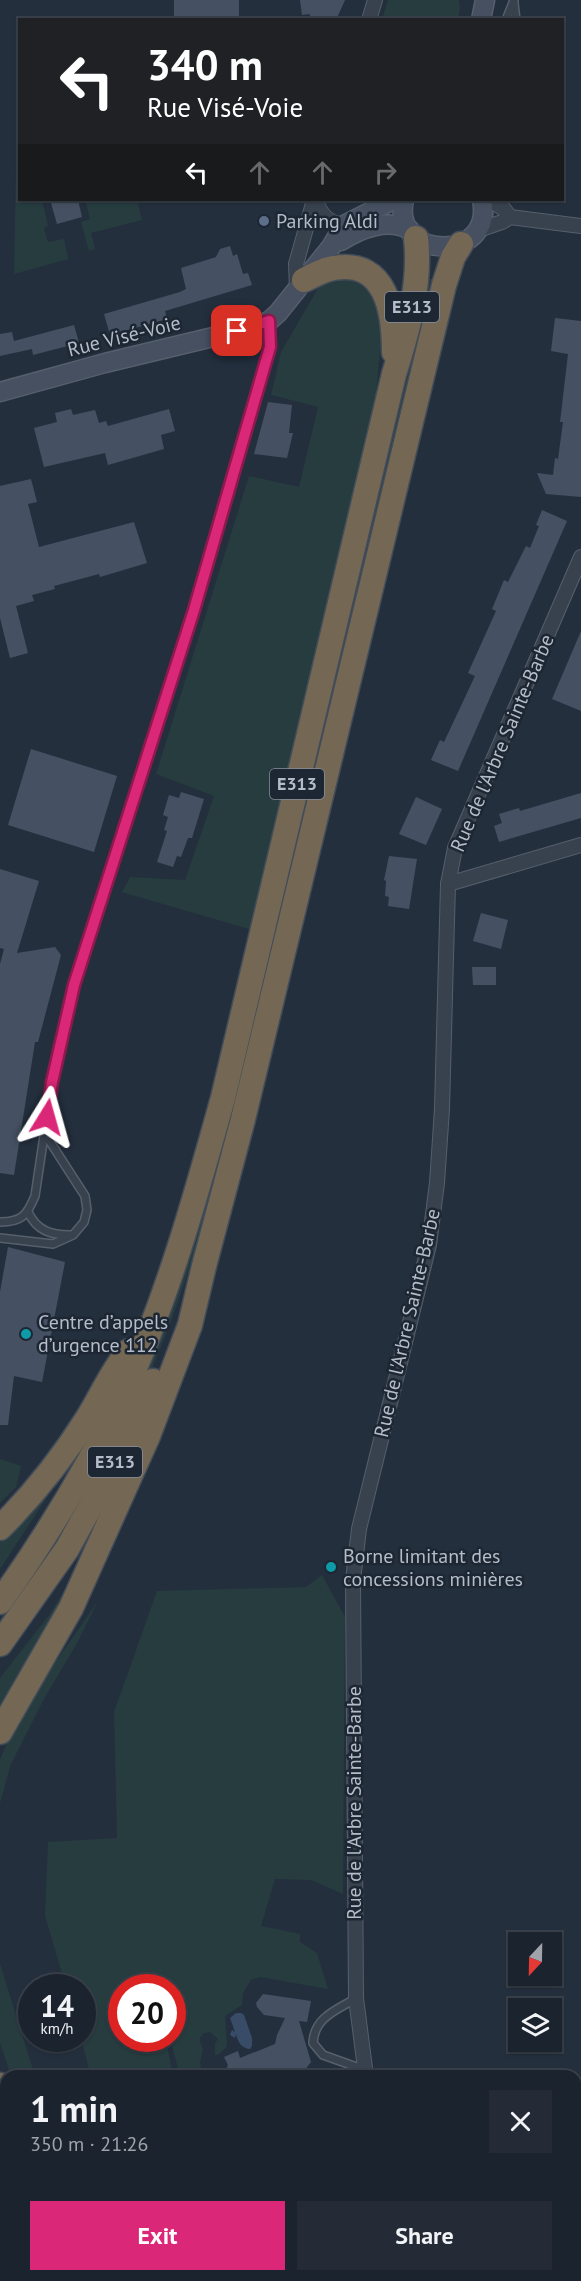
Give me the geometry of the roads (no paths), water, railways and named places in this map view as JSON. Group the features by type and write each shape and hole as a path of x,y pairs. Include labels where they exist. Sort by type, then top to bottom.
{"highway":[{"name":"E313","path":"0,1602 42,1543 74,1489 123,1394 152,1325 196,1193 223,1098 394,374 412,312 418,251 413,234"},
{"name":"E313","path":"0,1644 67,1549 118,1458 204,1266 243,1119 444,285 453,257 468,237"},
{"path":"300,285 333,268 345,267 363,271 376,280 386,293 391,311 394,374"},
{"path":"0,1732 21,1700 71,1608 143,1446 190,1325 204,1266"},
{"path":"0,1528 24,1504 58,1462 87,1420 125,1356 152,1325"}],"street":[{"path":"370,18 375,0"},
{"path":"481,18 485,0"},
{"path":"315,201 322,215 336,224 344,225 391,201"},
{"path":"300,285 296,264 315,201"},
{"path":"404,201 403,210 413,234"},
{"path":"468,237 483,214 482,201"},
{"path":"491,201 504,209 510,217"},
{"path":"468,237 510,217 581,226"},
{"name":"Rue Visé-Voie","path":"0,392 105,363 255,327 269,321 332,247 344,225"},
{"name":"Rue Visé-Voie","path":"332,247 358,231 379,226 399,226 426,244 437,248 449,248 468,237"},
{"name":"Rue de l'Arbre Sainte-Barbe","path":"365,2070 356,1998 353,1580 359,1529 429,1245 442,1109 448,884 455,848 577,579 581,557"},
{"path":"448,884 581,845"}],"lane":[{"path":"507,18 514,1"},
{"path":"514,1 516,18"},
{"path":"0,1222 18,1220 28,1212 35,1196 52,1082 74,985 194,610 270,347 269,321"},
{"path":"0,1238 53,1244 73,1235 84,1222 87,1210 85,1196 45,1134"},
{"path":"28,1212 33,1223 42,1230 55,1235 73,1235"},
{"path":"356,1998 322,2018 313,2034 313,2043 323,2055 358,2070"}],"water":[{"path":"236,2013 244,2015 252,2038 250,2049 240,2044 236,2034 235,2038 230,2035 232,2030 235,2032 230,2018"}],"place":[{"name":"Parking Aldi","path":"264,221"},
{"name":"Centre d’appels d’urgence 112","path":"26,1334"},
{"name":"Borne limitant des concessions minières","path":"331,1567"}]}
